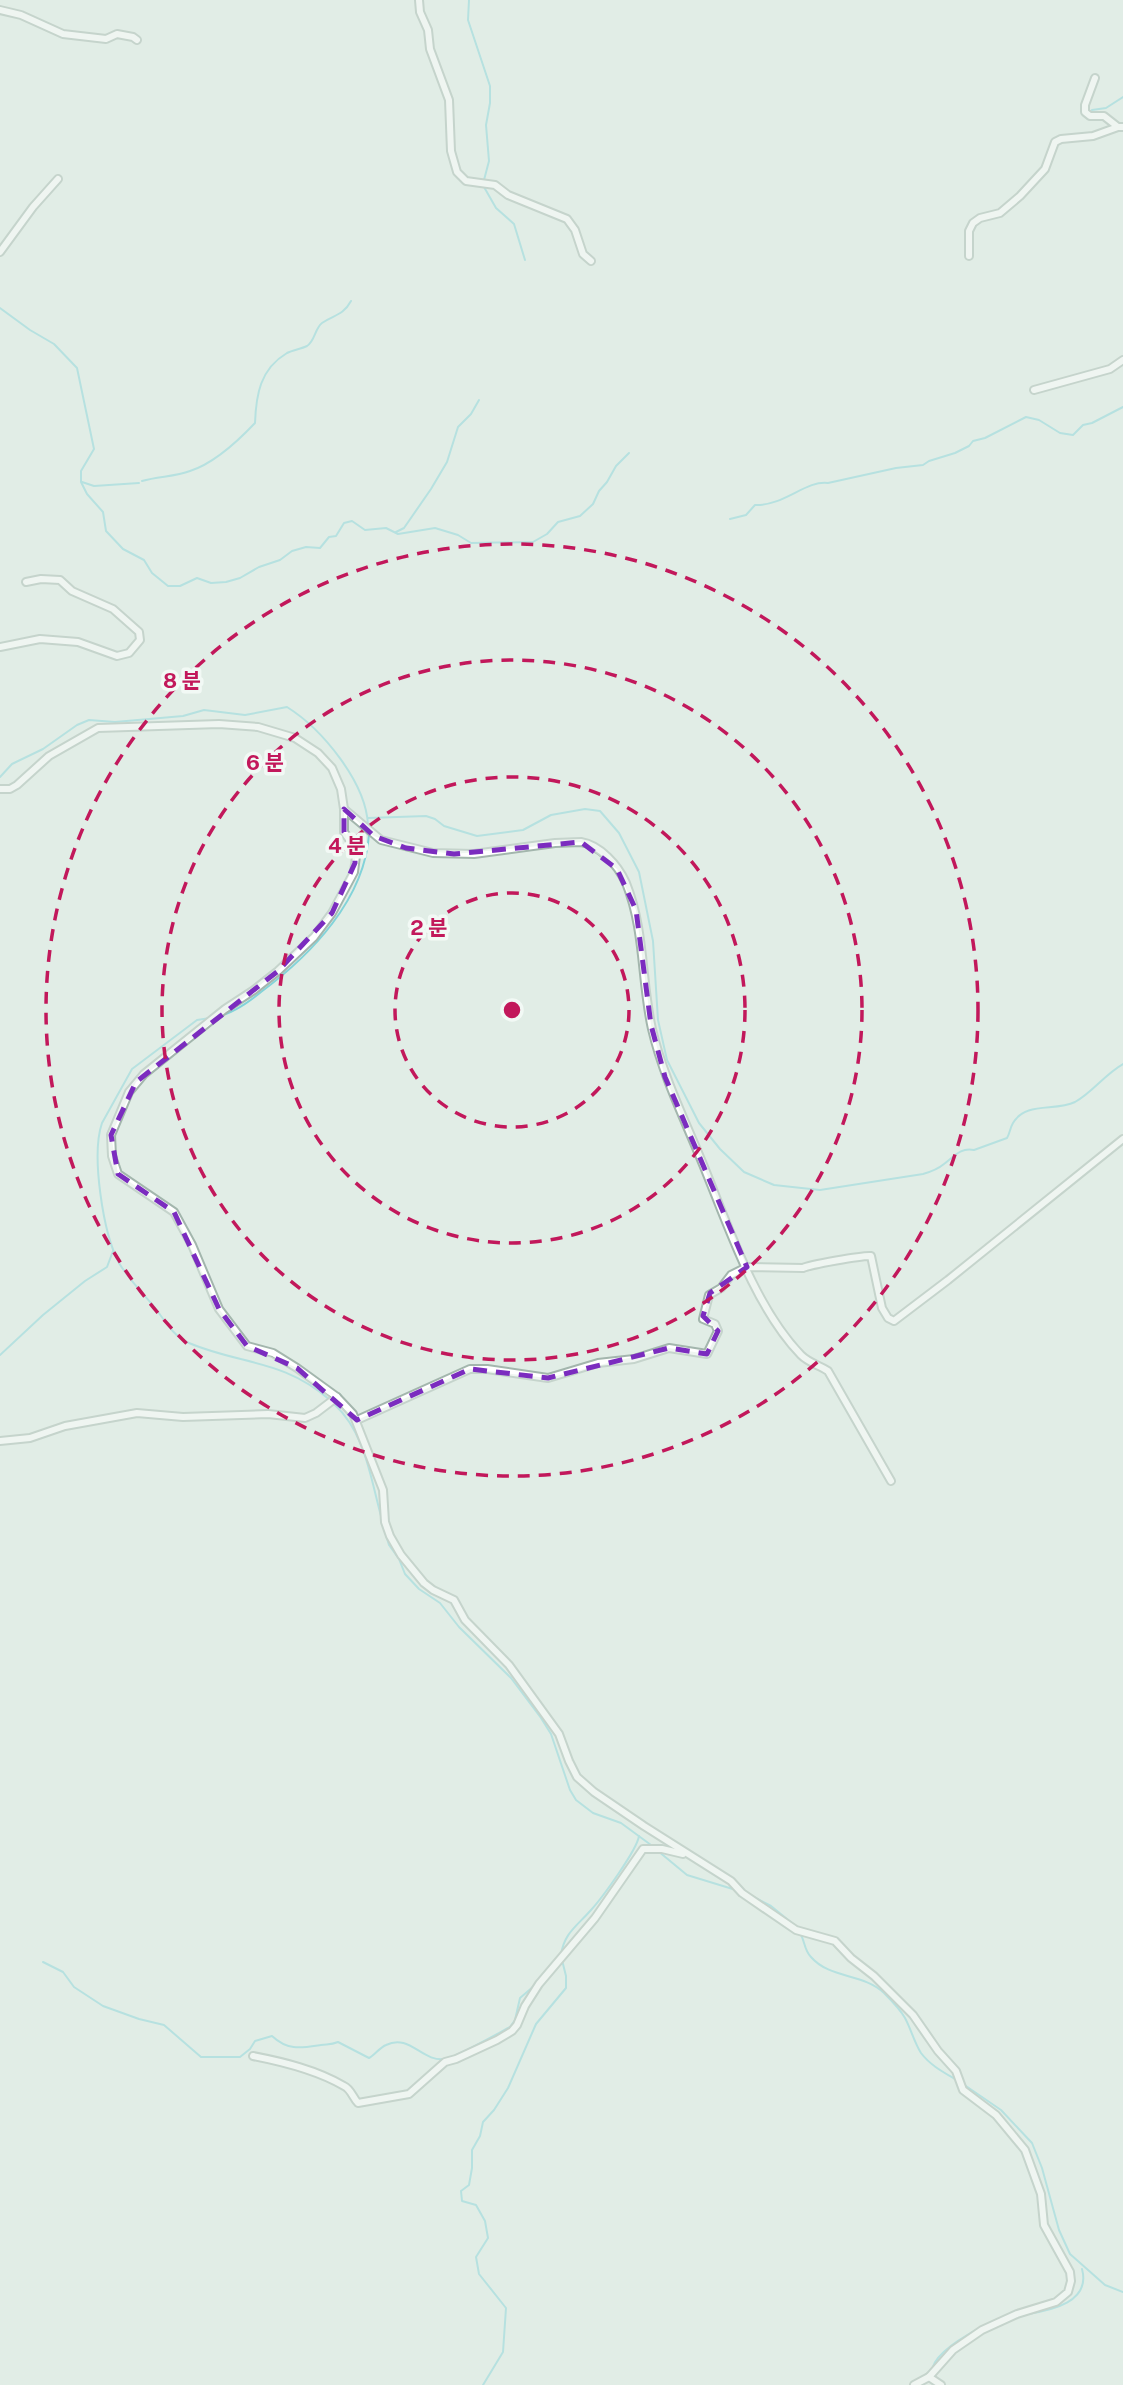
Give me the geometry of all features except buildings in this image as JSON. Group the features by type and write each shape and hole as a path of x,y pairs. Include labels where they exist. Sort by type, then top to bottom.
{"street":[{"path":"419,0 432,55 449,100 451,151 457,173 466,181 495,185 508,195 567,219 575,230 583,254 591,261"},
{"path":"0,10 21,15 63,34 106,39 117,34 137,40"},
{"path":"1095,78 1085,112 1090,116 1104,116 1120,127"},
{"path":"969,256 969,235 973,223 980,218 1000,213 1020,196 1045,169 1055,142 1093,136 1120,127"},
{"path":"0,253 58,178"},
{"path":"1034,390 1110,369 1123,360"},
{"path":"0,647 40,639 78,642 117,656 129,653 140,640 139,632 117,612 72,591 60,580 41,579 26,582"},
{"path":"0,789 10,789 17,785 49,756 98,728 240,724 282,732 318,753 332,768 341,789 344,832 355,848 355,863 350,881 332,913 314,937 278,971 225,1009 144,1074 130,1092 118,1115 110,1144 118,1174 174,1212 192,1245 219,1310 247,1346 273,1353 337,1397 357,1420 383,1490 385,1522 407,1564 433,1590 454,1600 469,1625 509,1665 559,1734 569,1761 582,1782 685,1853 731,1881 742,1893 796,1930 835,1941 913,2015 956,2071 963,2090 1002,2122 1027,2154 1041,2193 1044,2225 1070,2272 1070,2287 1056,2302 1017,2314 982,2330 953,2350 929,2377 914,2385"},
{"path":"344,809 374,836 406,848 454,855 581,842 591,844 604,853 617,869 636,910 651,1025 665,1077 747,1267 765,1306 794,1346 807,1360 828,1371 891,1481"},
{"path":"357,1420 470,1369 548,1378 598,1363 634,1359 669,1348 707,1354 718,1331 715,1324 703,1319 709,1295 721,1288 731,1275 747,1267 803,1268 811,1264 818,1266 856,1256 871,1256 882,1308 888,1318 894,1321 1123,1139"},
{"path":"0,1441 30,1438 65,1426 137,1413 183,1417 268,1414 305,1418 337,1397"},
{"path":"253,2056 324,2076 346,2087 358,2103 409,2094 445,2062 512,2031 539,1984 595,1918 643,1849 685,1853"},
{"path":"929,2377 941,2385"}],"highlighted area":[{"path":"344,809 374,836 406,848 454,854 581,842 617,869 636,910 651,1025 665,1077 747,1267 710,1293 703,1316 718,1331 707,1354 669,1348 548,1378 470,1369 357,1420 297,1368 247,1346 219,1309 174,1212 118,1174 111,1135 136,1082 278,971 332,913 355,863 355,848 344,832"}],"waterway":[{"path":"469,0 468,20 490,86 486,125 489,161 484,180"},
{"path":"1092,110 1106,108 1123,97"},
{"path":"484,187 496,208 514,224 525,260"},
{"path":"142,481 199,467 234,444 255,423 258,393 271,367 287,353 307,346 320,325 341,312 351,301"},
{"path":"0,308 54,344 77,368 94,449 81,471 81,482 87,494 103,512 106,531 123,549 144,560 152,573 168,586 180,586 197,578 211,583 240,578 259,567 280,560 292,551 306,547 320,548 329,537 336,536 344,523 352,521 365,530 386,528 398,534 435,528 458,535 471,543 533,542 547,534 558,522 580,516 593,504 616,466 629,453"},
{"path":"396,532 404,528 431,489 447,462 458,427 471,414 479,400"},
{"path":"730,519 746,515 755,505 776,502 811,485 923,465 955,453 973,441 985,438 1026,417 1039,420 1060,433 1073,435 1083,425 1123,407"},
{"path":"82,482 94,486 139,483"},
{"path":"0,777 12,764 43,749 77,725 89,720 115,722 183,716 204,710 245,715 287,707 314,729 340,758 359,792 368,825"},
{"path":"368,818 426,816 444,826 477,836 523,830 551,815 585,809 600,811 619,833 639,872 653,941 658,1020 667,1060 699,1123 720,1149 744,1172 774,1185 820,1190 923,1174 939,1167 961,1151 974,1150 1007,1138 1013,1123 1025,1112 1075,1102 1123,1064"},
{"path":"219,1016 252,999 316,943 346,903 357,881 369,834"},
{"path":"210,1018 197,1020 132,1069 102,1123 98,1173 113,1250 127,1275 179,1337 208,1350 261,1364 295,1377 330,1400"},
{"path":"0,1355 43,1315 107,1267 113,1251"},
{"path":"334,1404 345,1416 361,1444 383,1523"},
{"path":"385,1532 405,1574 419,1589 440,1603 459,1627 511,1678 541,1718 551,1734 576,1800 593,1813 621,1823 651,1845"},
{"path":"561,1955 568,1935 610,1885 632,1852 639,1836"},
{"path":"658,1851 687,1875 736,1890"},
{"path":"748,1894 771,1906 798,1928"},
{"path":"800,1933 809,1954 819,1964 866,1982 884,1993 903,2015 921,2053 933,2065 955,2079"},
{"path":"538,1981 556,1959"},
{"path":"483,2385 503,2352 506,2308 479,2274 476,2257 488,2238 485,2221 476,2205 462,2201 461,2191 469,2185 472,2150 480,2136 483,2122 508,2088 536,2024 566,1988 562,1960"},
{"path":"43,1962 63,1972 74,1987 103,2006 164,2025 201,2057 240,2057 255,2041 272,2036 295,2047 338,2042 369,2058 386,2045 402,2043 430,2057 446,2059 510,2027 515,2020 520,1998 534,1986"},
{"path":"963,2084 1001,2110 1032,2143 1042,2168 1059,2230 1070,2254 1105,2285 1123,2292"},
{"path":"1028,2314 1058,2307 1075,2297 1081,2289 1082,2269"},
{"path":"988,2324 998,2319"},
{"path":"932,2372 937,2359 943,2353 980,2328"}]}
